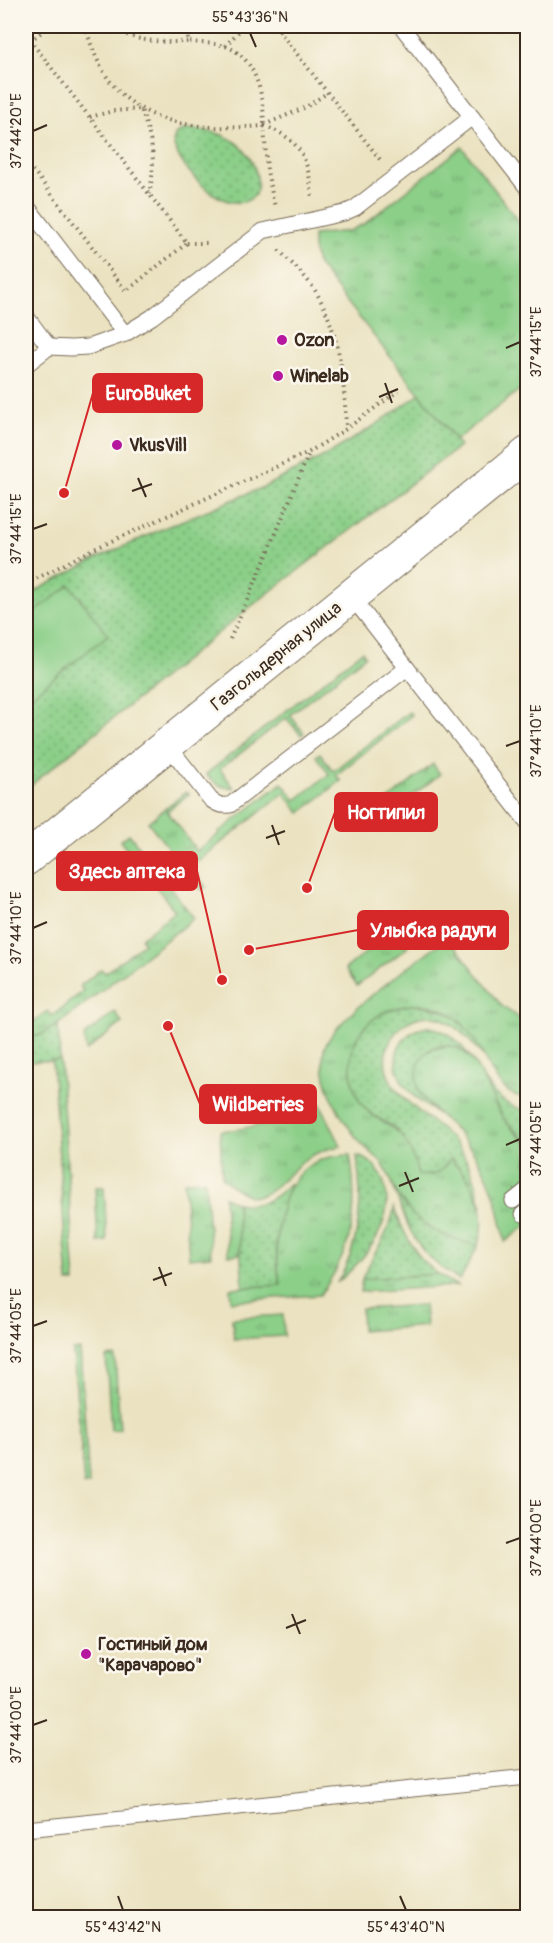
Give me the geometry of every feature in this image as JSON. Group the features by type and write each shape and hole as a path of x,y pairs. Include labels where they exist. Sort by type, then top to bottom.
{"street":[{"name":"Газгольдерная улица","path":"26,859 528,453"}],"lane":[{"path":"401,26 528,189"},
{"path":"26,365 49,347 88,347 125,334 152,317 263,231 350,211 472,117"},
{"path":"26,205 125,334"},
{"path":"26,316 49,347"},
{"path":"351,596 528,823"},
{"path":"167,744 211,800 223,806 230,805 407,668"},
{"path":"513,1201 528,1189"},
{"path":"26,1829 528,1777"}],"path":[{"path":"30,41 49,26"},
{"path":"86,26 92,49 108,79 119,92 141,109 161,119 210,128 264,126 276,130 293,142 305,160 310,176 314,219"},
{"path":"111,26 132,37 148,41 225,46 239,54 252,70 261,94 267,171 276,210 283,226"},
{"path":"187,26 188,42"},
{"path":"225,46 244,26"},
{"path":"275,26 394,178"},
{"path":"26,35 187,243 126,291 26,161"},
{"path":"264,126 297,111 327,93"},
{"path":"90,117 113,111 141,109"},
{"path":"141,109 152,142 152,179 149,194"},
{"path":"263,231 315,291 325,311 338,356 346,403 346,429"},
{"path":"26,584 94,549 309,452 346,429 398,391"},
{"path":"230,639 309,452"}],"green space":[{"path":"186,129 218,133 228,137 244,150 257,176 254,196 243,202 231,202 218,197 194,177 184,165 173,142 176,133"},
{"path":"462,147 527,232 527,384 456,440 317,264 313,249 313,235 349,231 364,224"},
{"path":"420,394 460,446 249,608 26,789 26,596 94,560 264,487 330,453"},
{"path":"70,585 108,635 26,700 26,619"},
{"path":"362,651 365,656 290,715 304,733 301,735 286,718 220,769 234,788 218,785 206,774"},
{"path":"409,712 412,715 336,775 341,781 300,813 284,793 191,867 206,887 201,890 148,822 186,792 189,794 167,811 197,851 282,783 296,800 329,774 316,756 320,753 333,771"},
{"path":"433,764 440,774 390,813 383,804"},
{"path":"129,834 194,918 51,1030 26,1038 26,1028 48,1011 52,1016 83,991 80,986 101,969 105,973 144,943 141,938 175,911 120,841"},
{"path":"395,930 408,947 357,986 345,969"},
{"path":"448,937 502,1006 527,1024 527,1097 510,1093 498,1081 464,1026 448,1012 426,1005 397,1008 374,1018 355,1043 352,1072 354,1088 360,1101 370,1113 403,1137 413,1155 418,1175 438,1173 449,1158 466,1177 473,1187 481,1209 483,1221 478,1246 444,1235 414,1217 397,1193 383,1165 360,1142 339,1111 324,1075 324,1050 330,1037 342,1023 378,990"},
{"path":"412,1005 438,1009 458,1020 472,1036 485,1059 459,1030 438,1018 427,1016 402,1026 392,1038 386,1053 386,1068 399,1093 446,1134 466,1159 473,1174 482,1207 469,1179 450,1158 437,1172 418,1175 403,1137 393,1127 366,1109 355,1090 351,1057 359,1034 366,1025 386,1012"},
{"path":"115,1012 122,1023 86,1051 84,1036"},
{"path":"58,1024 60,1060 26,1062 26,1038 41,1035"},
{"path":"428,1027 450,1035 461,1045 475,1064 463,1051 447,1045 438,1046 423,1056 417,1073 417,1083 428,1105 439,1115 411,1093 398,1074 396,1065 396,1056 404,1040 418,1029"},
{"path":"451,1046 461,1050 476,1065 502,1116 527,1143 527,1225 505,1242 496,1199 484,1169 464,1140 425,1100 416,1082 416,1072 422,1057 433,1049"},
{"path":"52,1060 60,1060 75,1282 68,1282"},
{"path":"480,1073 499,1098 512,1106 527,1110 527,1143 503,1118"},
{"path":"308,1086 322,1107 341,1146 310,1157 265,1194 250,1196 222,1178 220,1131 247,1128 270,1121 290,1108"},
{"path":"350,1155 354,1194 351,1228 340,1261 320,1295 231,1301 230,1288 280,1285 277,1241 279,1219 284,1199 293,1181 307,1167 325,1158"},
{"path":"357,1156 370,1162 381,1176 387,1195 386,1210 383,1224 368,1250 337,1283 351,1253 358,1222 360,1189"},
{"path":"205,1180 211,1256 189,1258 184,1181"},
{"path":"290,1183 277,1233 280,1285 243,1287 237,1203 253,1204 266,1201"},
{"path":"393,1186 401,1200 418,1220 438,1233 478,1246 460,1280 433,1261 416,1241"},
{"path":"95,1187 104,1187 107,1241 98,1242"},
{"path":"224,1197 237,1203 240,1254 228,1255"},
{"path":"394,1208 411,1244 438,1274 362,1279 385,1236"},
{"path":"438,1274 457,1286 360,1292 362,1279"},
{"path":"424,1305 426,1326 362,1331 361,1309"},
{"path":"283,1315 284,1336 234,1339 232,1318"},
{"path":"80,1350 89,1485 84,1485 73,1351"},
{"path":"115,1356 120,1429 111,1430 106,1357"}],"place":[{"name":"Ozon","path":"282,340"},
{"name":"Winelab","path":"278,376"},
{"name":"VkusVill","path":"117,445"},
{"name":"EuroBuket","path":"64,493"},
{"name":"Ногтипил","path":"307,888"},
{"name":"Улыбка радуги","path":"249,950"},
{"name":"Здесь аптека","path":"222,980"},
{"name":"Wildberries","path":"168,1026"},
{"name":"Гостиный дом \"Карачарово\"","path":"86,1654"}]}
